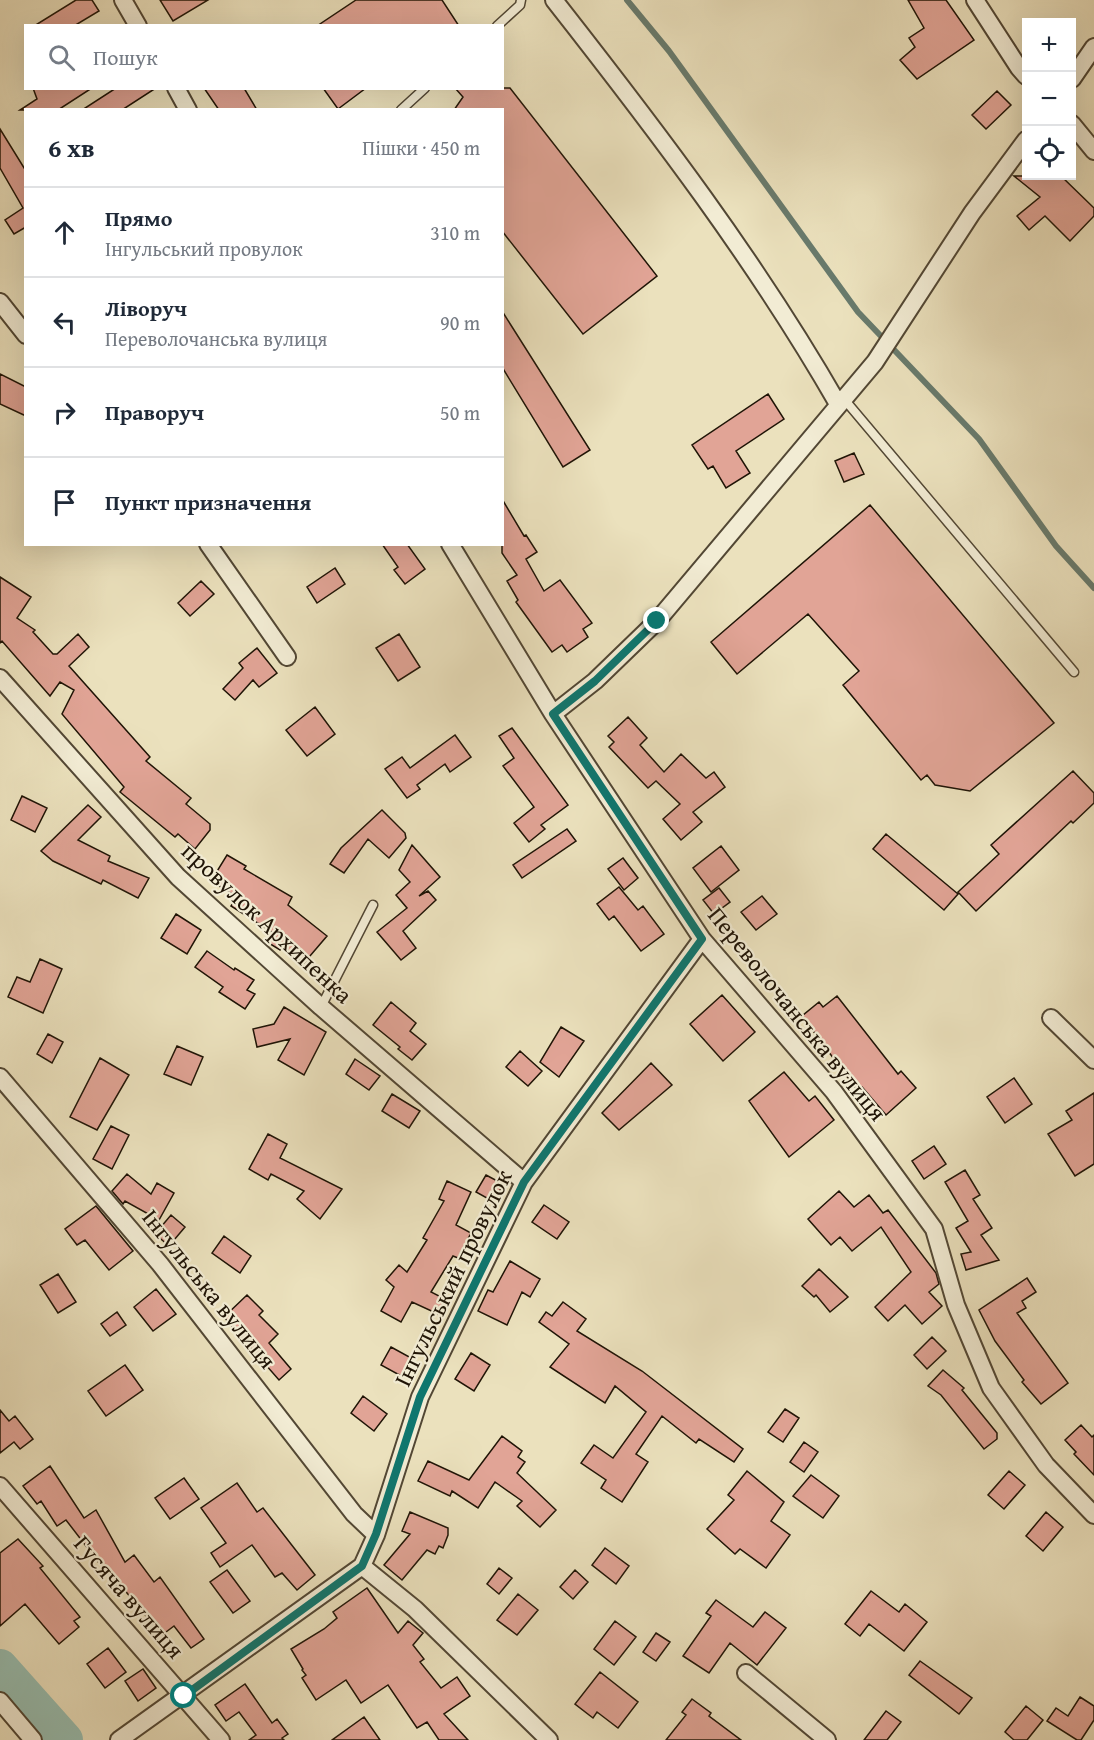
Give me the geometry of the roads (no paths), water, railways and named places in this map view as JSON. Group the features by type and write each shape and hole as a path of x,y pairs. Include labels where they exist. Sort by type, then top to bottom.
{"street":[{"path":"123,0 137,24"},
{"path":"554,0 672,151 841,401"},
{"path":"975,0 1022,72"},
{"path":"1076,72 1094,47"},
{"path":"177,90 187,108"},
{"path":"1073,126 1094,151"},
{"path":"553,714 595,681 657,621 875,362 972,213 1022,145"},
{"path":"0,302 24,332"},
{"path":"209,546 287,657"},
{"name":"Переволочанська вулиця","path":"451,546 553,714 702,939 834,1092 934,1229 956,1305 991,1388 1046,1465 1094,1515"},
{"name":"провулок Архипенка","path":"0,678 178,877 321,1007 524,1182"},
{"name":"Інгульський провулок","path":"362,1566 376,1534 420,1397 524,1182 702,939"},
{"path":"1051,1018 1094,1060"},
{"name":"Інгульська вулиця","path":"0,1077 160,1264 354,1514 376,1534"},
{"name":"Гусяча вулиця","path":"0,1486 221,1740"},
{"path":"119,1740 184,1696 362,1566 415,1609 549,1740"},
{"path":"746,1673 827,1740"},
{"path":"0,1701 33,1740"}],"lane":[{"path":"499,24 520,5 521,0"},
{"path":"403,108 423,90"},
{"path":"841,401 1074,672"},
{"path":"321,1007 373,905"}],"waterway":[{"path":"627,0 669,51 858,312 979,439 1056,546 1094,588"},
{"path":"0,1667 65,1740"}]}
